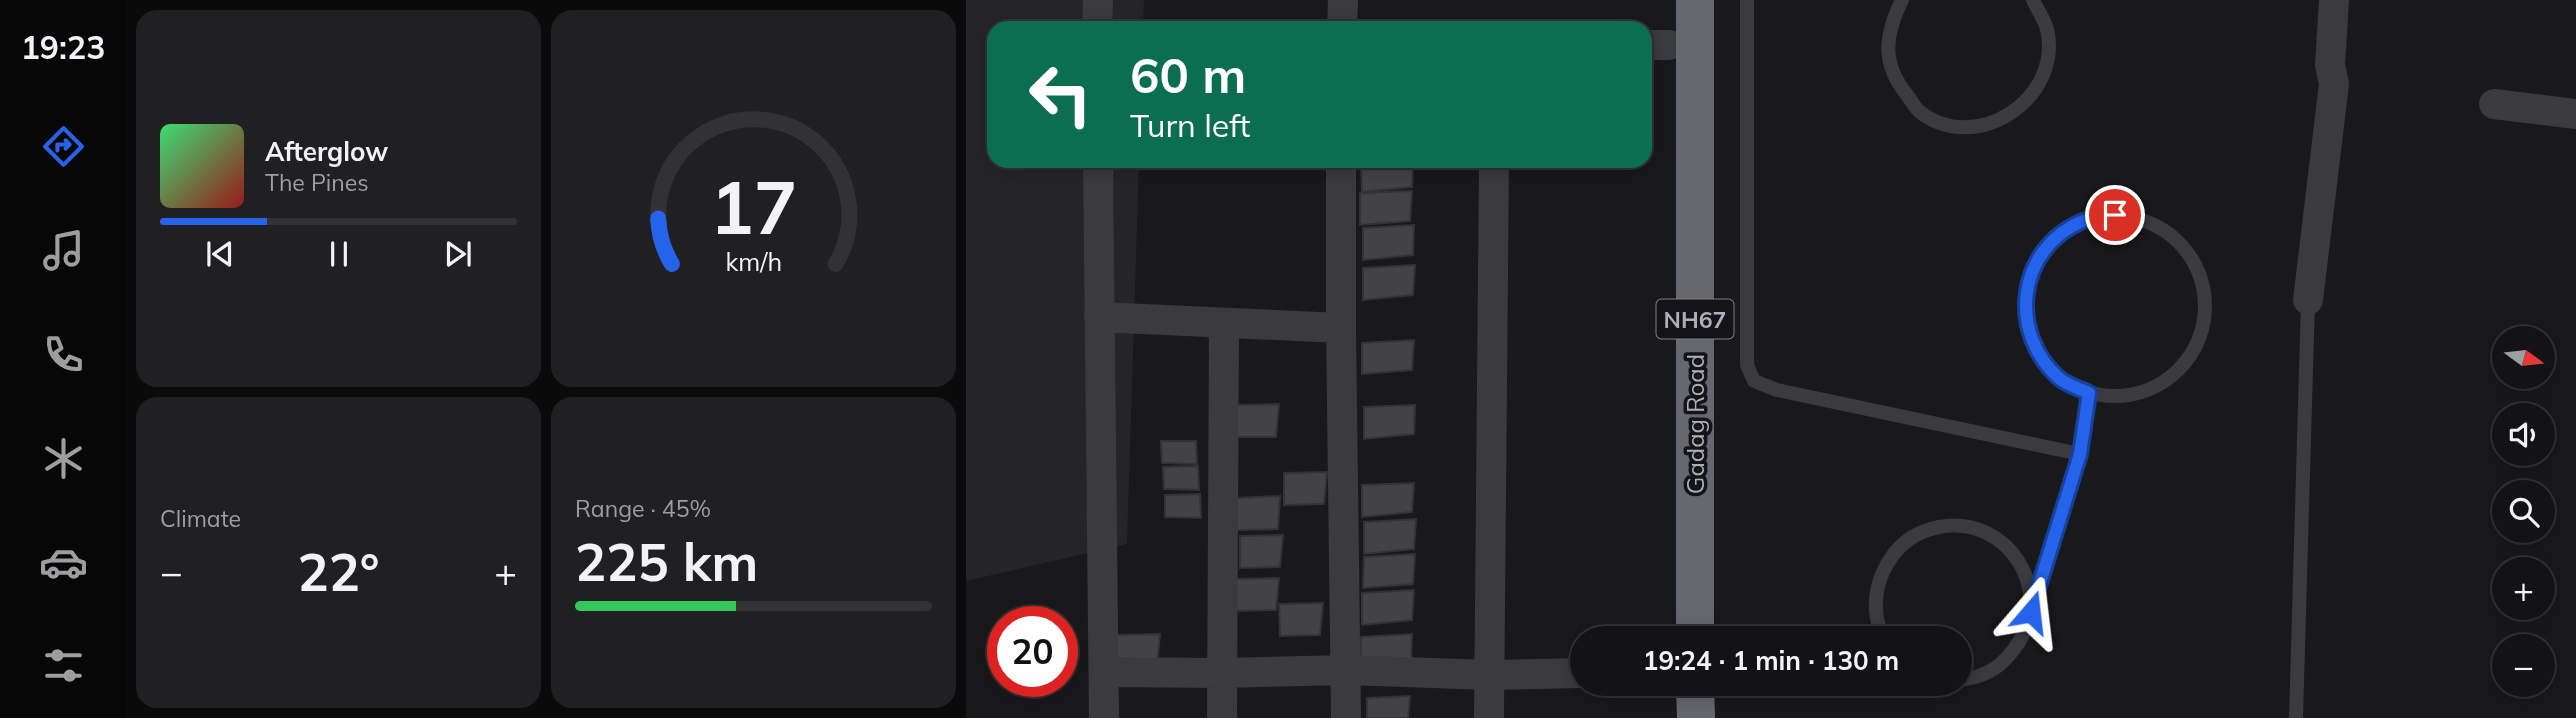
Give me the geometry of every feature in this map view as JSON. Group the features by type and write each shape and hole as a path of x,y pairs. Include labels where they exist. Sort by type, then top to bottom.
{"highway":[{"name":"Gadag Road","path":"1670,0 1657,45 1670,626"},
{"name":"Gadag Road","path":"1695,0 1695,626"},
{"path":"1670,696 1670,718"},
{"path":"1695,696 1696,718"}],"street":[{"path":"1097,21 1098,0"},
{"path":"1342,21 1343,0"},
{"path":"2308,300 2334,84 2330,65 2334,0"},
{"path":"2494,104 2576,114"},
{"path":"1098,168 1104,718"},
{"path":"1341,168 1340,328 1346,718"},
{"path":"1489,718 1494,168"},
{"path":"1099,317 1340,328"},
{"path":"1222,718 1224,323"},
{"path":"1104,673 1347,670 1489,675 1570,673"}],"lane":[{"path":"1747,0 1747,365 1754,382 1777,390 2080,454"},
{"path":"1902,0 1890,24 1888,52 1894,79 1920,111 1945,124 1970,127 1998,121 2022,106 2039,83 2048,56 2047,29 2033,0"},
{"path":"2115,215 2132,216 2161,227 2185,248 2204,286 2205,317 2196,348 2176,374 2139,393 2118,397 2089,393 2061,379 2032,344 2025,313 2028,281 2042,253 2057,236 2084,220 2115,215"},
{"path":"2296,718 2308,300"},
{"path":"1972,677 1982,675 2005,661 2022,638 2080,454 2089,393"},
{"path":"1880,626 1876,608 1879,581 1891,556 1903,543 1927,529 1954,524 1993,535 2013,552 2029,586 2031,612"}],"shaded area":[{"path":"966,0 1144,0 1143,21 987,21 987,168 1139,168 1127,544 966,581"}],"building":[{"path":"1361,168 1413,168 1412,187 1362,192"},
{"path":"1412,191 1410,221 1360,225 1360,193"},
{"path":"1414,225 1413,255 1363,260 1363,228"},
{"path":"1415,265 1413,295 1363,300 1363,268"},
{"path":"1414,340 1412,370 1362,374 1362,343"},
{"path":"1279,404 1276,437 1236,437 1235,405"},
{"path":"1415,405 1414,434 1364,439 1364,407"},
{"path":"1161,441 1196,441 1197,464 1162,463"},
{"path":"1198,466 1199,490 1164,489 1163,467"},
{"path":"1327,472 1324,504 1284,505 1284,473"},
{"path":"1414,483 1412,512 1362,517 1362,485"},
{"path":"1200,494 1201,518 1165,517 1165,495"},
{"path":"1280,496 1278,529 1237,530 1237,498"},
{"path":"1416,519 1414,549 1364,554 1364,522"},
{"path":"1283,535 1280,567 1240,568 1240,536"},
{"path":"1415,554 1413,584 1363,588 1364,557"},
{"path":"1279,578 1276,610 1236,611 1236,579"},
{"path":"1414,590 1412,620 1362,625 1362,593"},
{"path":"1323,603 1320,635 1280,636 1279,604"},
{"path":"1160,634 1157,666 1117,667 1116,635"},
{"path":"1412,634 1411,664 1361,668 1361,637"},
{"path":"1410,696 1408,718 1367,718 1367,698"}],"route":[{"path":"2031,612 2080,454 2089,393 2061,379 2032,344 2025,313 2028,281 2042,253 2057,236 2084,220 2115,215"}]}
